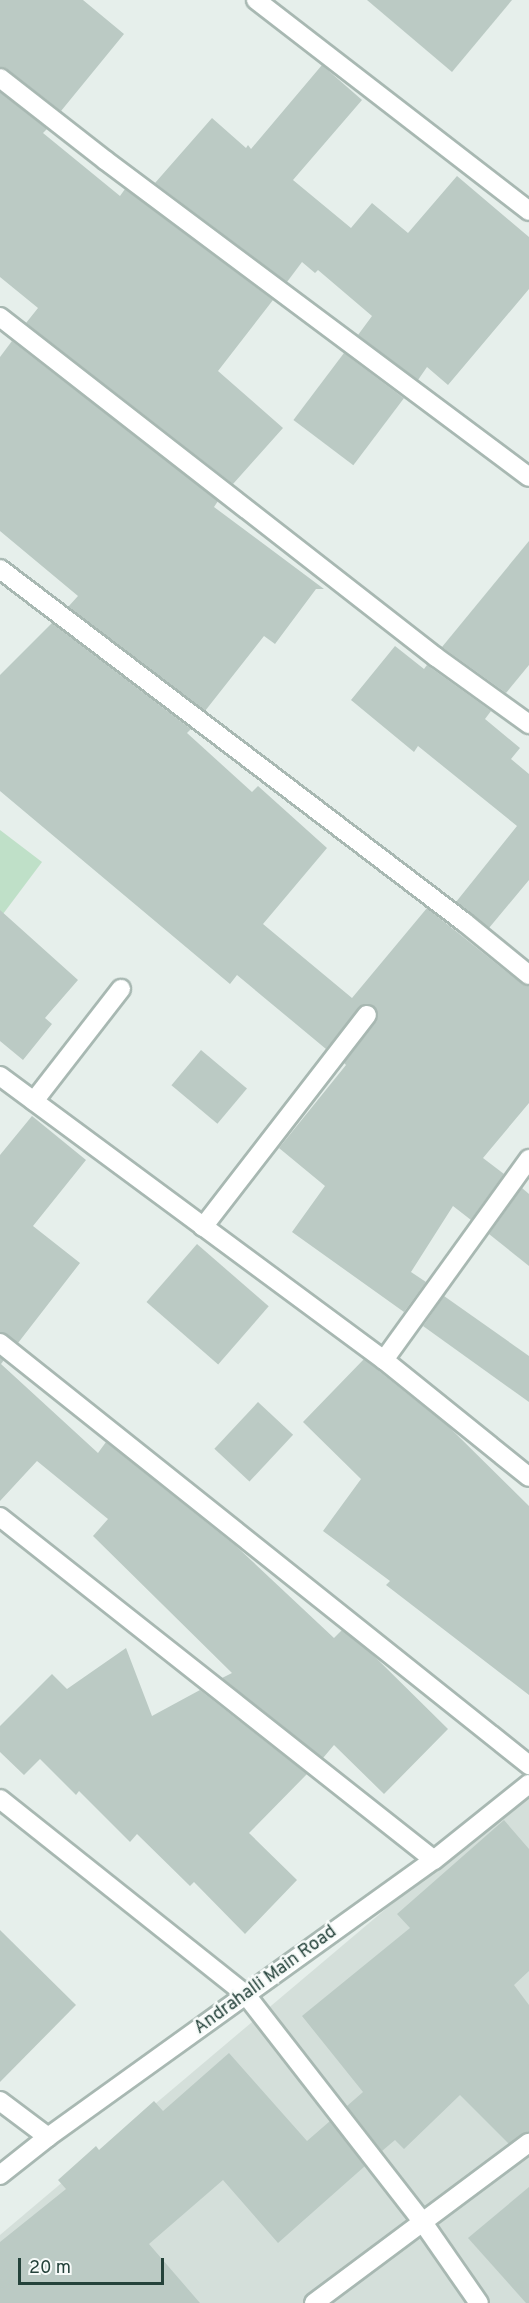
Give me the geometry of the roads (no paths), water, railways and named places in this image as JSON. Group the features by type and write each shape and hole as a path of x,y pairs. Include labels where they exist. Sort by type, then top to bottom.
{"street":[{"path":"255,0 529,211"},
{"path":"0,78 105,160 529,477"},
{"path":"0,317 436,657 529,724"},
{"path":"0,568 464,922 529,975"},
{"path":"34,1101 121,989"},
{"path":"203,1227 367,1015"},
{"path":"0,1076 384,1360 529,1477"},
{"path":"384,1360 529,1159"},
{"path":"0,1343 529,1765"},
{"path":"0,1517 434,1860"},
{"name":"Andrahalli Main Road","path":"0,2175 48,2137 434,1860 529,1784"},
{"path":"0,1799 246,1995 424,2224 479,2303"},
{"path":"0,2102 48,2137"},
{"path":"314,2303 424,2224 529,2143"}]}
